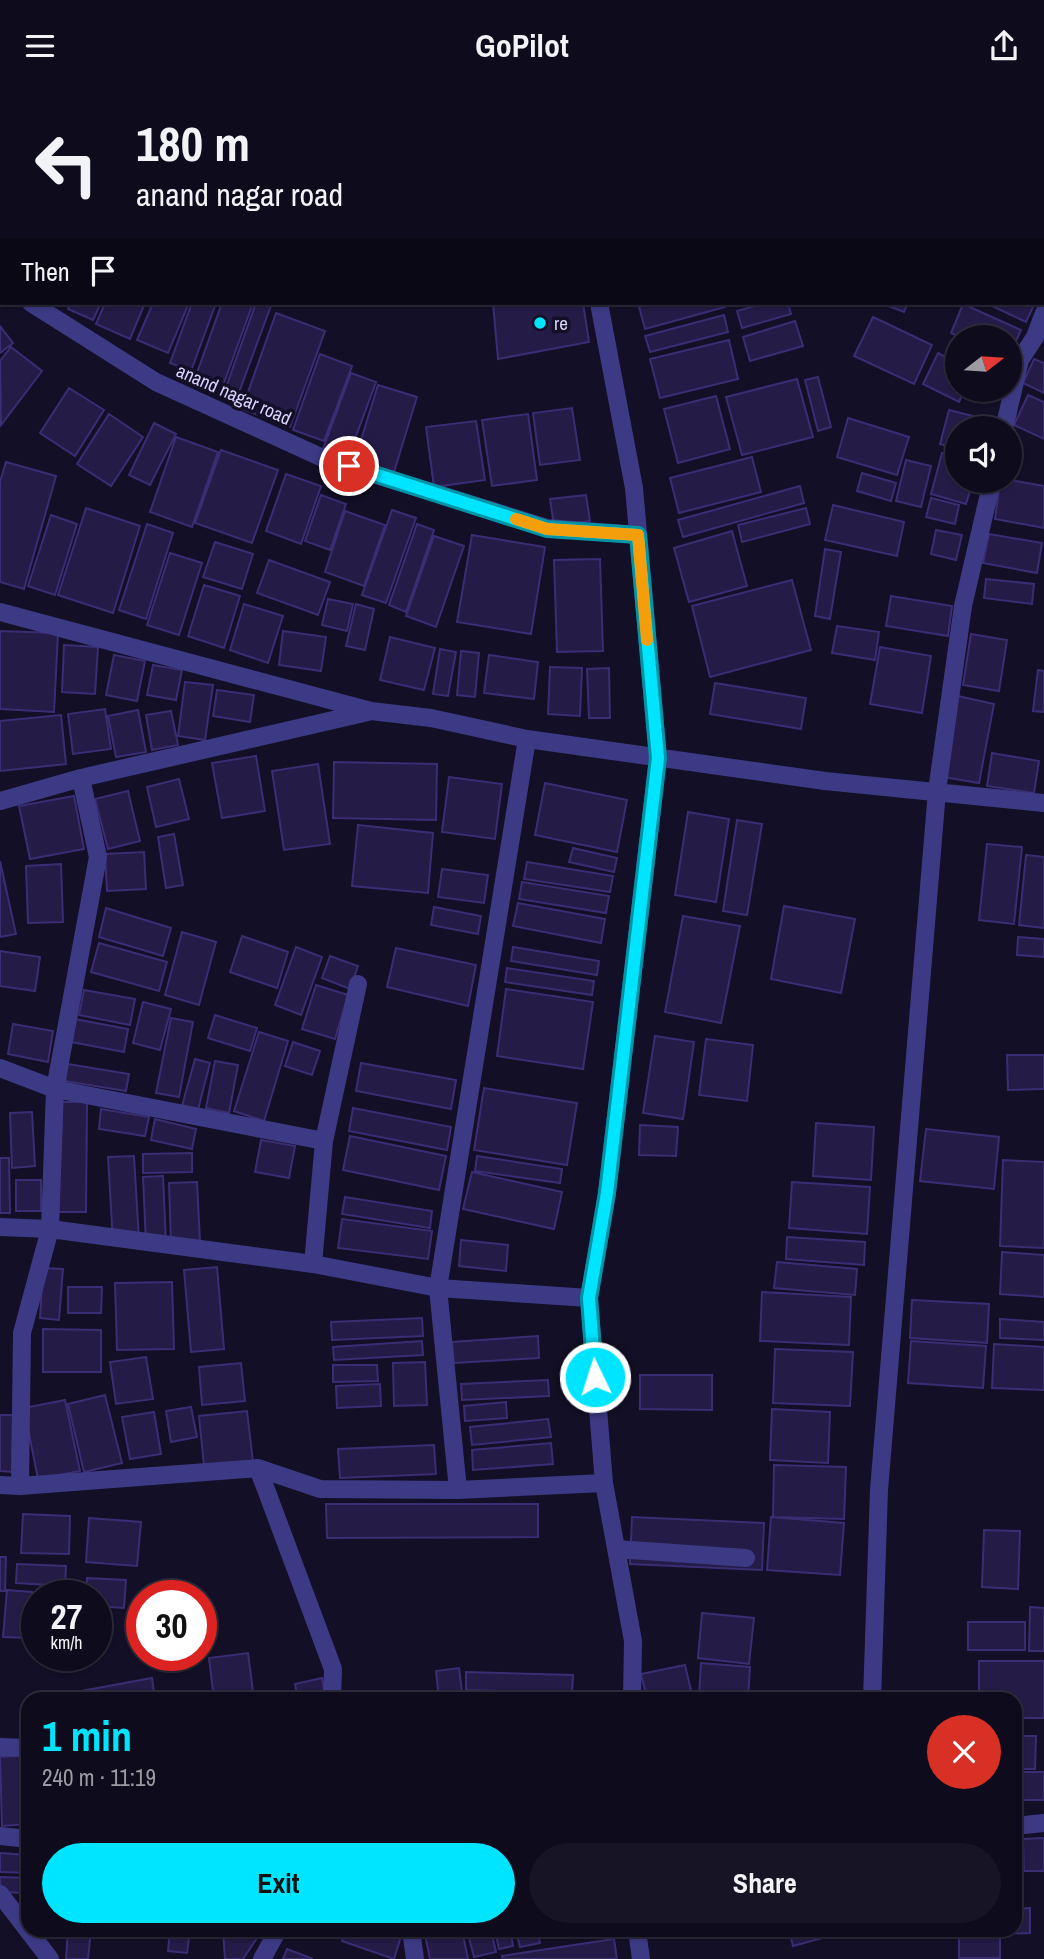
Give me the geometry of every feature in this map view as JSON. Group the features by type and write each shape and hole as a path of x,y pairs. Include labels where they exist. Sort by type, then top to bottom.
{"street":[{"name":"anand nagar road","path":"33,305 156,382 325,459 547,529 638,535"},
{"path":"599,305 634,488 658,758 607,1193 589,1298 604,1483 633,1641 632,1692"},
{"path":"1007,416 1020,360 1040,341 1044,313"},
{"path":"872,1692 879,1490 937,791 963,606 989,493"},
{"path":"0,613 371,712 431,719 527,739 825,781 1044,803"},
{"path":"0,801 81,778 371,712"},
{"path":"458,1490 438,1288 527,739"},
{"path":"20,1486 22,1333 50,1229 55,1089 98,857 81,778"},
{"path":"313,1264 324,1141 358,984"},
{"path":"0,1068 55,1089 324,1141"},
{"path":"0,1227 50,1229 313,1264 438,1288 589,1298"},
{"path":"0,1485 20,1486 258,1468 320,1489 458,1490 604,1483"},
{"path":"258,1468 332,1669 332,1692"},
{"path":"616,1549 746,1558"},
{"path":"0,1747 21,1748"},
{"path":"1022,1825 1044,1823"},
{"path":"0,1836 21,1838"},
{"path":"0,1894 21,1921"},
{"path":"33,1937 50,1959"},
{"path":"262,1959 274,1937"},
{"path":"412,1937 415,1959"},
{"path":"638,1937 641,1959"}],"building":[{"path":"70,305 100,305 93,320 68,309"},
{"path":"104,305 144,305 130,339 96,324"},
{"path":"152,305 188,305 168,353 137,340"},
{"path":"191,305 215,305 191,371 170,363"},
{"path":"221,305 252,305 220,394 193,384"},
{"path":"255,305 271,305 238,395 225,390"},
{"name":"re","path":"493,305 583,305 589,342 498,359"},
{"path":"639,305 724,305 725,307 645,329"},
{"path":"759,305 789,305 791,314 742,328 737,311"},
{"path":"886,305 907,305 904,312"},
{"path":"963,305 1010,325 954,325"},
{"path":"993,305 1034,305 1026,322"},
{"path":"276,313 325,331 290,427 242,409"},
{"path":"724,315 728,332 650,352 645,336"},
{"path":"873,317 932,345 914,384 854,356"},
{"path":"795,321 803,346 750,361 743,337"},
{"path":"0,326 13,343 0,353"},
{"path":"729,340 738,379 660,398 650,359"},
{"path":"11,347 42,371 1,425 0,361"},
{"path":"938,353 945,357 945,395 923,384"},
{"path":"320,354 352,366 324,441 293,430"},
{"path":"1034,359 1044,363 1044,393 1023,383"},
{"path":"351,373 376,382 348,458 323,449"},
{"path":"818,377 831,427 818,431 805,380"},
{"path":"797,379 813,437 742,455 726,397"},
{"path":"378,385 417,397 394,472 355,459"},
{"path":"69,388 104,410 75,456 40,433"},
{"path":"1028,395 1044,402 1044,439 1022,429 1022,416 1018,416"},
{"path":"716,396 730,449 678,463 664,409"},
{"path":"572,408 580,460 540,465 533,413"},
{"path":"949,410 973,416 947,416"},
{"path":"109,414 143,437 111,486 77,464"},
{"path":"528,414 537,480 492,486 482,420"},
{"path":"848,418 909,437 897,475 837,457"},
{"path":"476,421 485,480 434,487 426,427"},
{"path":"154,423 176,434 150,485 129,475"},
{"path":"945,425 945,445 940,444"},
{"path":"176,437 218,452 192,527 150,512"},
{"path":"221,450 278,470 252,543 195,523"},
{"path":"942,453 945,454 945,493 969,493 966,504 931,494"},
{"path":"752,457 761,492 679,513 670,478"},
{"path":"906,460 931,466 921,507 896,501"},
{"path":"6,462 56,476 24,589 0,582 0,482"},
{"path":"862,473 896,483 891,501 857,491"},
{"path":"286,474 321,486 301,544 266,531"},
{"path":"1022,482 1044,486 1044,528 995,519 998,493 1022,493"},
{"path":"800,486 804,503 683,537 678,520"},
{"path":"321,495 346,504 330,550 305,541"},
{"path":"586,495 590,521 554,526 550,499"},
{"path":"931,498 959,505 955,524 926,517"},
{"path":"833,505 904,522 897,556 825,540"},
{"path":"86,508 140,526 113,613 58,595"},
{"path":"806,508 810,524 742,542 738,525"},
{"path":"392,510 416,518 386,603 362,595"},
{"path":"345,511 385,525 364,586 325,572"},
{"path":"51,515 77,524 55,595 28,586"},
{"path":"147,524 173,533 146,619 119,610"},
{"path":"417,524 434,530 406,612 389,605"},
{"path":"936,530 962,535 956,560 931,554"},
{"path":"732,531 747,586 689,602 674,548"},
{"path":"989,534 1042,543 1037,573 983,563"},
{"path":"472,535 545,547 531,634 457,622"},
{"path":"434,536 464,546 436,627 406,616"},
{"path":"215,542 253,554 242,589 203,577"},
{"path":"825,549 841,552 830,619 815,616"},
{"path":"170,553 202,563 179,635 147,625"},
{"path":"600,559 603,651 557,652 554,560"},
{"path":"269,560 330,582 318,615 257,593"},
{"path":"986,579 1034,584 1032,604 984,598"},
{"path":"792,580 811,650 710,677 692,606"},
{"path":"204,585 240,596 224,648 188,636"},
{"path":"891,596 952,606 948,636 886,626"},
{"path":"328,599 353,604 347,631 322,625"},
{"path":"244,604 283,616 268,663 230,650"},
{"path":"356,604 374,609 365,650 346,646"},
{"path":"837,626 879,632 875,660 832,653"},
{"path":"0,631 58,633 54,712 0,709"},
{"path":"283,631 326,637 321,671 279,665"},
{"path":"971,634 1007,640 999,691 963,685"},
{"path":"390,637 435,648 424,690 380,680"},
{"path":"64,645 98,647 95,694 62,692"},
{"path":"880,647 931,656 922,713 870,704"},
{"path":"440,649 456,652 448,696 433,694"},
{"path":"461,651 479,653 475,697 457,695"},
{"path":"114,655 145,661 137,701 106,695"},
{"path":"489,655 538,662 534,699 484,693"},
{"path":"153,665 182,670 176,700 147,695"},
{"path":"550,667 582,668 580,716 548,714"},
{"path":"609,668 610,718 589,718 587,669"},
{"path":"1038,670 1044,671 1044,712 1033,711"},
{"path":"185,682 213,685 205,740 178,736"},
{"path":"715,683 806,698 801,729 710,714"},
{"path":"217,690 254,695 250,722 213,716"},
{"path":"958,696 994,704 979,783 943,777"},
{"path":"105,709 111,749 73,754 68,714"},
{"path":"138,710 146,752 116,757 108,716"},
{"path":"171,711 178,745 152,750 146,715"},
{"path":"61,715 66,764 0,771 0,721"},
{"path":"992,753 1039,761 1034,793 987,786"},
{"path":"256,756 265,811 222,818 212,763"},
{"path":"334,762 437,764 436,820 333,818"},
{"path":"318,764 330,844 284,850 272,771"},
{"path":"449,777 502,784 495,839 442,832"},
{"path":"179,779 189,819 156,827 147,787"},
{"path":"545,783 627,800 617,852 535,835"},
{"path":"128,791 140,841 108,849 95,799"},
{"path":"74,796 84,849 30,859 19,806"},
{"path":"688,812 729,819 716,902 675,895"},
{"path":"737,820 762,824 747,915 723,911"},
{"path":"358,825 433,833 428,893 352,886"},
{"path":"174,834 183,885 166,888 158,837"},
{"path":"987,844 1022,847 1014,924 979,920"},
{"path":"573,848 617,858 614,872 569,862"},
{"path":"144,852 146,889 107,891 105,854"},
{"path":"1026,855 1044,857 1044,928 1019,925"},
{"path":"0,861 16,934 0,937"},
{"path":"527,862 613,876 610,892 524,879"},
{"path":"61,864 63,922 28,923 26,866"},
{"path":"442,869 488,875 484,903 438,897"},
{"path":"522,882 609,896 606,913 519,899"},
{"path":"518,903 605,919 601,943 513,926"},
{"path":"784,906 855,919 841,993 771,979"},
{"path":"434,907 481,916 478,934 431,925"},
{"path":"106,908 171,928 163,956 99,937"},
{"path":"683,916 740,926 721,1023 665,1012"},
{"path":"182,932 216,942 199,1005 165,995"},
{"path":"242,936 288,952 277,988 230,972"},
{"path":"1018,937 1044,939 1044,957 1017,955"},
{"path":"99,943 167,962 159,991 91,972"},
{"path":"296,947 322,957 301,1015 275,1005"},
{"path":"513,947 599,961 597,975 511,961"},
{"path":"396,948 476,965 468,1006 387,987"},
{"path":"0,951 40,957 35,991 0,986"},
{"path":"330,956 358,966 350,989 322,978"},
{"path":"507,968 594,981 592,995 505,982"},
{"path":"316,985 348,995 335,1039 302,1029"},
{"path":"506,989 593,1002 583,1069 497,1056"},
{"path":"84,990 135,999 130,1025 79,1015"},
{"path":"143,1002 171,1009 160,1050 133,1043"},
{"path":"215,1015 257,1028 250,1051 208,1038"},
{"path":"171,1018 193,1022 179,1097 156,1093"},
{"path":"75,1019 128,1029 124,1052 71,1042"},
{"path":"13,1024 53,1031 48,1062 8,1054"},
{"path":"259,1032 288,1041 264,1121 234,1111"},
{"path":"655,1036 694,1042 683,1119 643,1113"},
{"path":"706,1039 753,1045 747,1101 699,1095"},
{"path":"293,1042 320,1051 312,1075 285,1066"},
{"path":"1007,1055 1044,1055 1044,1089 1008,1090"},
{"path":"195,1059 210,1063 198,1110 182,1106"},
{"path":"215,1061 238,1065 229,1113 206,1108"},
{"path":"361,1063 456,1080 451,1109 356,1091"},
{"path":"68,1064 129,1074 126,1091 65,1081"},
{"path":"484,1088 577,1103 567,1165 474,1150"},
{"path":"58,1102 87,1102 86,1212 57,1212"},
{"path":"353,1108 451,1127 447,1150 349,1131"},
{"path":"101,1109 149,1117 145,1136 99,1129"},
{"path":"32,1112 35,1166 12,1168 10,1113"},
{"path":"155,1119 196,1129 192,1149 151,1140"},
{"path":"816,1123 874,1127 871,1180 813,1176"},
{"path":"640,1125 678,1127 676,1156 639,1155"},
{"path":"926,1129 999,1137 994,1189 920,1181"},
{"path":"350,1136 446,1156 439,1190 343,1170"},
{"path":"261,1140 295,1146 289,1178 255,1172"},
{"path":"192,1153 192,1172 143,1173 143,1154"},
{"path":"134,1156 139,1240 113,1242 108,1157"},
{"path":"477,1156 562,1169 560,1183 475,1171"},
{"path":"0,1158 9,1158 10,1213 0,1213"},
{"path":"1003,1160 1044,1162 1044,1248 1000,1246"},
{"path":"472,1172 562,1192 554,1229 463,1209"},
{"path":"163,1176 166,1243 146,1244 143,1177"},
{"path":"16,1180 41,1180 41,1211 16,1211"},
{"path":"197,1182 200,1242 171,1243 169,1183"},
{"path":"792,1182 870,1187 867,1234 789,1228"},
{"path":"345,1197 432,1211 430,1228 342,1214"},
{"path":"342,1219 432,1231 428,1259 338,1248"},
{"path":"787,1237 865,1242 864,1265 786,1259"},
{"path":"461,1240 508,1245 506,1271 459,1266"},
{"path":"1002,1252 1044,1255 1044,1297 1000,1294"},
{"path":"777,1262 857,1269 855,1295 774,1288"},
{"path":"217,1267 224,1349 191,1352 184,1270"},
{"path":"43,1268 63,1269 59,1320 40,1318"},
{"path":"172,1282 174,1349 117,1350 115,1283"},
{"path":"68,1287 102,1287 101,1313 68,1313"},
{"path":"762,1292 851,1297 849,1345 760,1341"},
{"path":"912,1300 989,1304 987,1343 910,1338"},
{"path":"422,1318 423,1336 332,1340 331,1322"},
{"path":"1000,1319 1044,1322 1044,1340 1000,1338"},
{"path":"43,1329 101,1330 101,1372 43,1372"},
{"path":"538,1336 539,1358 454,1363 452,1342"},
{"path":"422,1341 423,1355 334,1360 333,1347"},
{"path":"911,1341 986,1346 983,1388 908,1383"},
{"path":"994,1344 1044,1347 1044,1390 992,1388"},
{"path":"775,1349 853,1352 850,1406 773,1403"},
{"path":"146,1357 153,1399 116,1404 110,1362"},
{"path":"425,1362 427,1405 394,1406 393,1363"},
{"path":"241,1363 245,1401 202,1405 199,1367"},
{"path":"333,1365 377,1365 378,1381 333,1382"},
{"path":"640,1375 712,1375 712,1410 640,1409"},
{"path":"548,1380 549,1396 462,1400 461,1384"},
{"path":"380,1384 381,1406 337,1408 336,1386"},
{"path":"105,1395 122,1463 84,1472 68,1404"},
{"path":"65,1400 80,1471 38,1479 24,1408"},
{"path":"506,1402 507,1418 465,1421 464,1406"},
{"path":"191,1407 197,1437 171,1442 166,1411"},
{"path":"772,1409 830,1412 828,1463 770,1460"},
{"path":"247,1411 253,1462 204,1466 199,1416"},
{"path":"154,1412 161,1454 130,1459 122,1417"},
{"path":"0,1415 13,1415 12,1472 0,1471"},
{"path":"548,1419 551,1437 472,1445 470,1427"},
{"path":"551,1443 553,1464 473,1470 472,1450"},
{"path":"434,1445 436,1474 340,1478 338,1449"},
{"path":"774,1465 846,1467 844,1519 773,1517"},
{"path":"326,1504 538,1504 538,1537 327,1538"},
{"path":"23,1514 70,1516 69,1554 21,1553"},
{"path":"632,1517 764,1523 762,1570 630,1564"},
{"path":"771,1517 844,1523 840,1575 767,1570"},
{"path":"89,1518 141,1522 137,1566 86,1562"},
{"path":"984,1530 1020,1531 1018,1589 982,1587"},
{"path":"0,1557 6,1557 5,1591 0,1591"},
{"path":"17,1564 66,1566 65,1580 21,1580 21,1583 16,1583"},
{"path":"87,1578 126,1580 124,1608 112,1607 112,1580"},
{"path":"7,1590 21,1591 21,1638 3,1637"},
{"path":"1030,1607 1044,1608 1044,1651 1029,1651"},
{"path":"702,1613 754,1618 749,1664 698,1658"},
{"path":"968,1622 1025,1622 1025,1650 968,1650"},
{"path":"248,1653 253,1692 213,1692 211,1671 217,1671 217,1657"},
{"path":"979,1661 1044,1661 1044,1718 1022,1718 1022,1692 979,1692"},
{"path":"701,1663 750,1667 748,1692 699,1692"},
{"path":"685,1665 691,1692 645,1692 641,1674"},
{"path":"459,1668 462,1692 438,1692 436,1671"},
{"path":"466,1672 573,1675 572,1692 466,1690"},
{"path":"152,1678 154,1692 75,1692"},
{"path":"322,1678 325,1692 297,1692 295,1684"},
{"path":"1022,1736 1036,1736 1035,1769 1022,1769"},
{"path":"21,1756 21,1825 2,1826 0,1757"},
{"path":"1022,1772 1044,1772 1044,1800 1022,1800"},
{"path":"1044,1838 1044,1871 1024,1871 1023,1839"},
{"path":"0,1853 21,1854 21,1873 0,1872"},
{"path":"0,1877 21,1878 21,1893 0,1892"},
{"path":"1030,1908 1030,1933 1022,1933 1022,1909"},
{"path":"68,1937 90,1937 88,1959 66,1959"},
{"path":"169,1937 189,1937 187,1953 168,1951"},
{"path":"223,1937 257,1938 243,1959 225,1959"},
{"path":"343,1937 401,1937 394,1959 342,1941"},
{"path":"425,1937 463,1937 468,1959 430,1959"},
{"path":"469,1937 493,1937 496,1952 474,1957"},
{"path":"496,1937 511,1937 513,1946 499,1949"},
{"path":"518,1937 539,1937 540,1943 520,1947"},
{"path":"791,1937 826,1937 793,1946"},
{"path":"959,1938 1000,1938 1000,1958 959,1958"},
{"path":"614,1939 617,1959 503,1959 502,1956"},
{"path":"287,1949 313,1959 283,1959"}],"slow traffic":[{"path":"516,519 547,529 638,535 647,640"}],"place":[{"name":"re","path":"540,323"}],"route":[{"path":"349,466 547,529 638,535 658,758 607,1193 589,1298 595,1377"}]}
